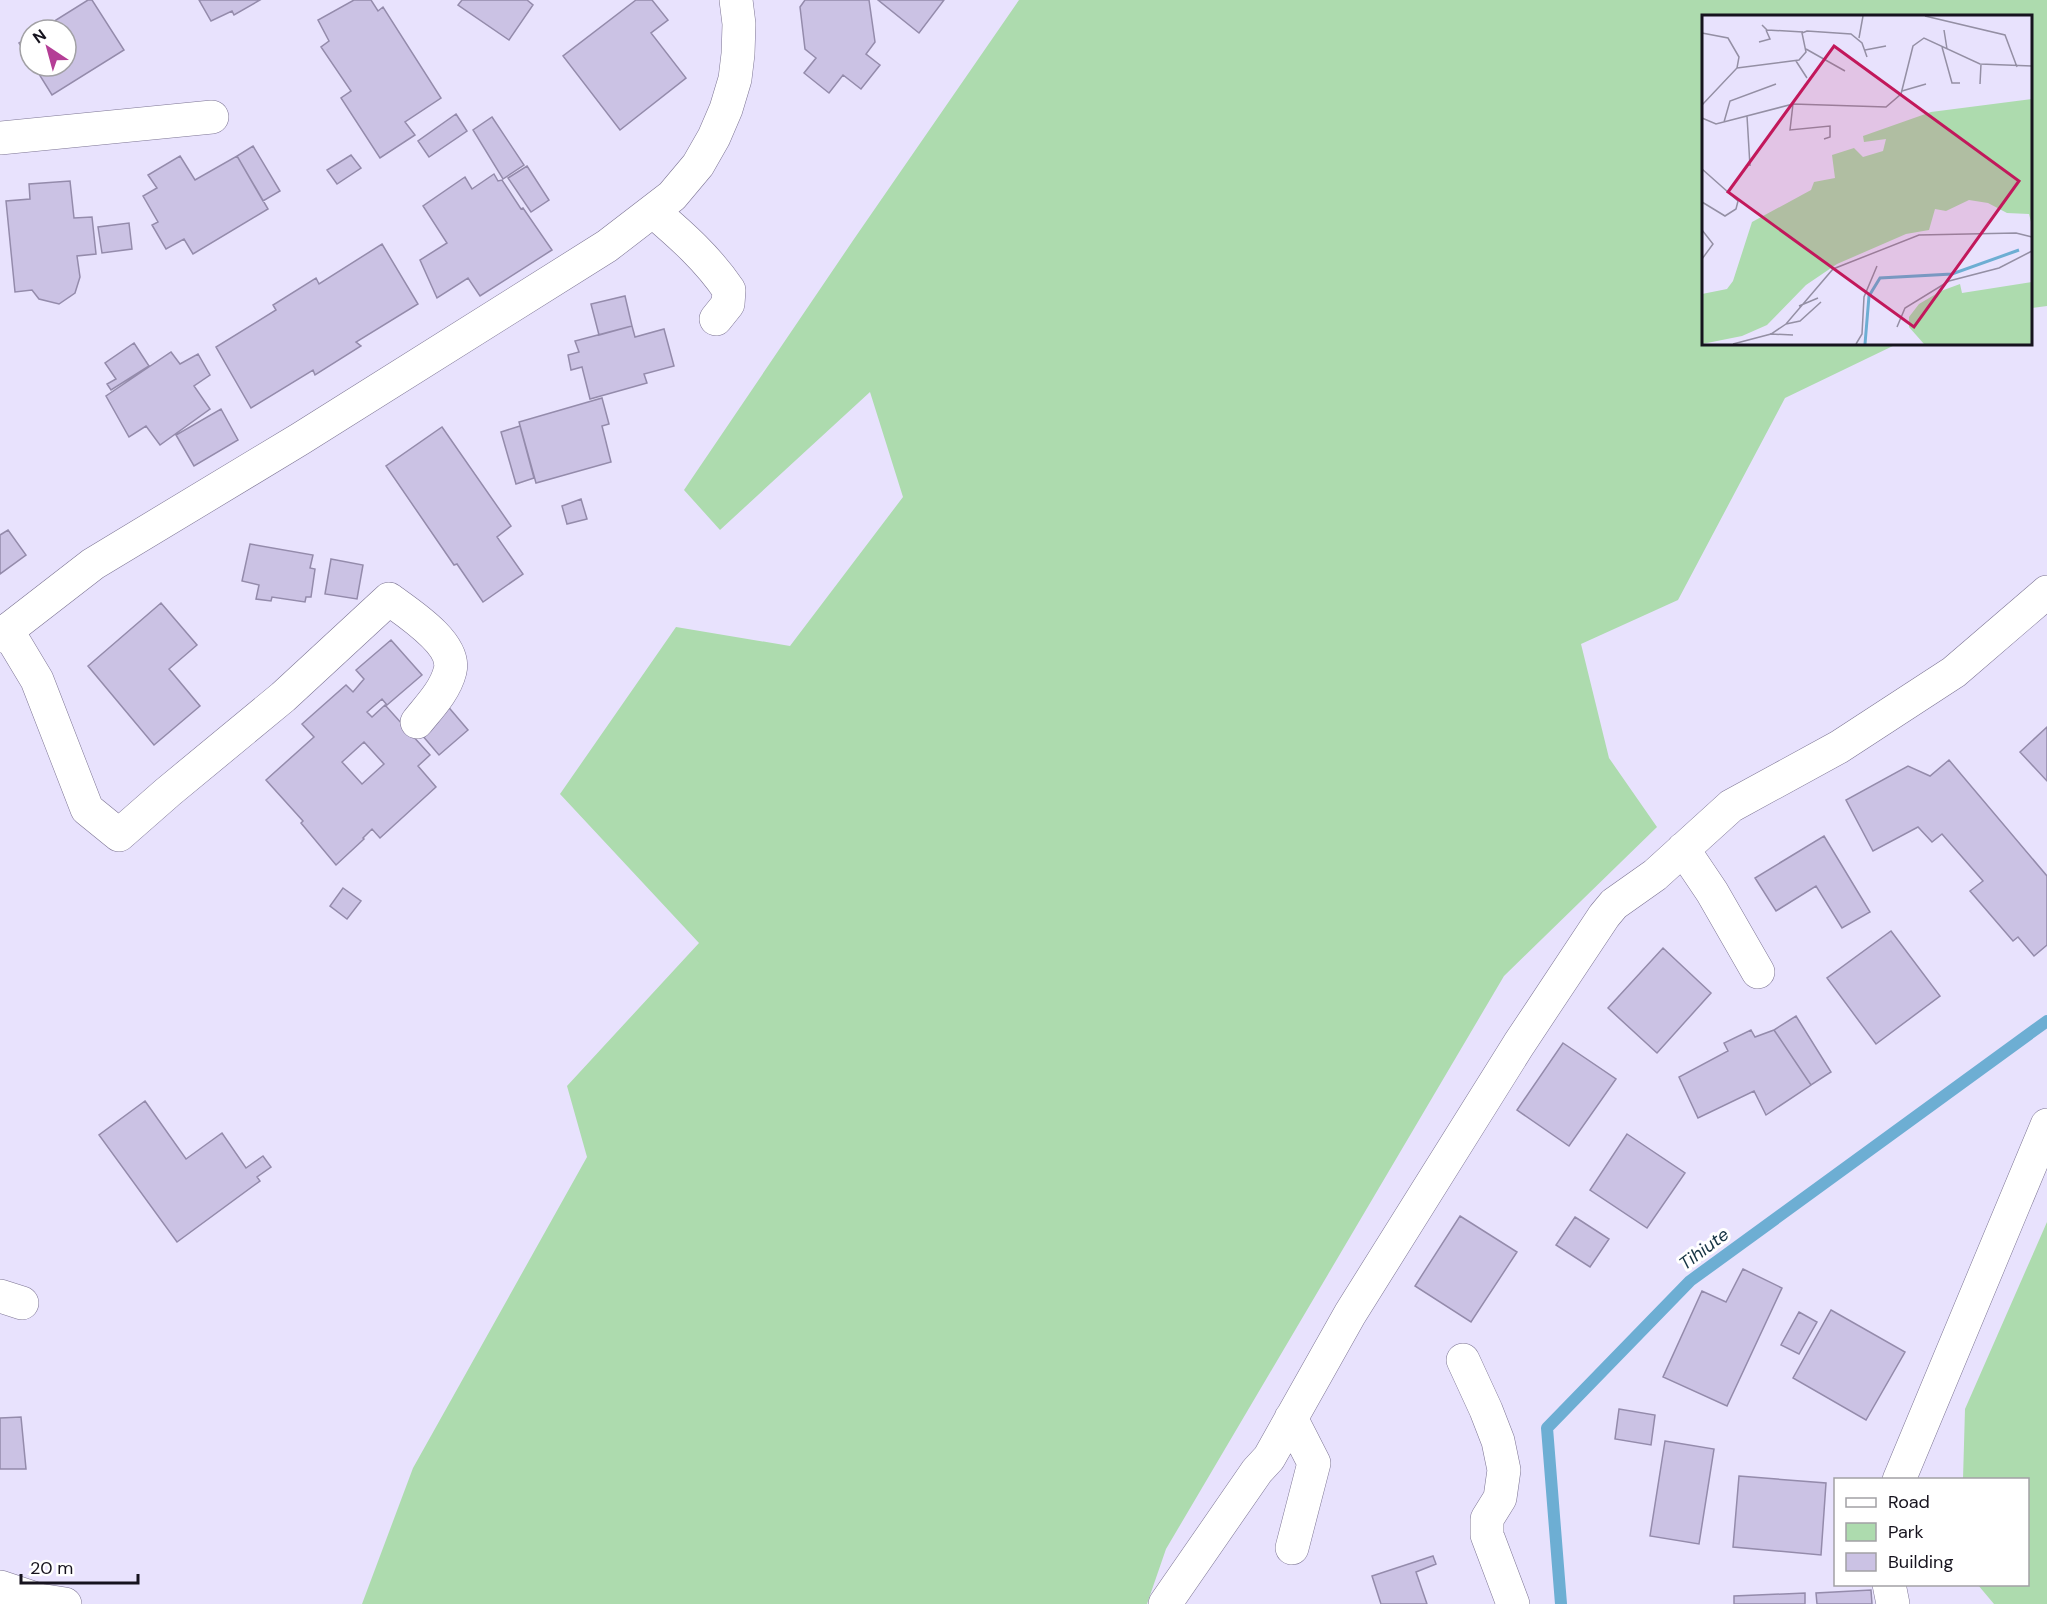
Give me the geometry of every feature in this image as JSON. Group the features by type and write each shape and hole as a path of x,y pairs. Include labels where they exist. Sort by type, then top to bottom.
{"street":[{"path":"417,722 440,694 451,669 446,651 429,629 389,599 283,697 119,835 87,809 37,680 3,633 93,564 410,370 607,246 654,212 672,196 698,165 726,109 735,79 738,54 739,24 736,0"},
{"path":"0,138 212,117"},
{"path":"654,212 696,249 713,267 729,290 728,304 716,319"},
{"path":"1165,1604 1257,1471 1269,1458 1350,1314 1381,1264 1519,1044 1614,904 1655,875 1731,806 1839,747 1954,672 2047,592"},
{"path":"1683,849 1712,892 1758,972"},
{"path":"1899,1478 2047,1125"},
{"path":"1463,1360 1486,1410 1504,1470 1500,1498 1487,1519 1486,1535 1513,1604"},
{"path":"1291,1418 1314,1463 1292,1548"},
{"path":"1889,1586 1893,1604"},
{"path":"0,1587 39,1600 65,1604"}],"green space":[{"path":"1019,0 2047,0 2047,306 2032,308 2032,15 1702,15 1702,345 1895,345 1785,398 1678,600 1581,644 1609,758 1657,827 1504,976 1166,1549 1147,1604 362,1604 413,1468 587,1157 567,1086 699,943 560,794 676,627 790,646 903,497 870,392 720,530 684,490"},
{"path":"2047,1222 2047,1604 1994,1604 1979,1586 2029,1586 2029,1478 1963,1478 1965,1409"}],"building":[{"path":"88,0 92,0 124,50 52,95 41,78 78,78 78,18 59,18"},
{"path":"199,0 260,0 234,15 232,11 211,21"},
{"path":"354,0 371,0 378,11 383,7 441,98 405,122 415,135 380,158 341,98 351,91 321,47 329,41 318,20"},
{"path":"462,0 527,0 533,5 509,40 458,5"},
{"path":"636,0 652,0 668,20 651,33 686,78 620,130 563,56"},
{"path":"805,0 869,0 875,42 866,54 880,65 861,89 843,75 829,93 804,73 816,58 805,49 800,7"},
{"path":"878,0 944,0 919,33"},
{"path":"456,114 467,131 429,157 418,141"},
{"path":"492,117 524,165 503,179 473,130"},
{"path":"253,146 280,191 263,201 237,156"},
{"path":"351,155 361,168 337,184 327,170"},
{"path":"180,156 195,180 237,156 268,209 193,254 184,239 166,249 152,225 158,222 143,196 157,188 148,175"},
{"path":"527,166 549,200 531,212 508,178"},
{"path":"494,174 498,181 502,180 552,250 480,296 468,278 437,298 420,260 447,243 423,206 465,177 472,189"},
{"path":"70,181 74,218 92,217 96,254 77,256 80,277 75,293 59,304 39,299 32,290 15,292 6,201 30,199 29,184"},
{"path":"129,223 132,249 102,253 98,227"},
{"path":"382,244 418,304 356,342 361,346 315,375 313,370 251,408 216,347 276,310 273,305 316,278 319,284"},
{"path":"625,296 632,326 599,335 591,304"},
{"path":"632,326 635,337 664,329 674,366 644,374 647,383 590,399 582,367 571,370 568,355 579,352 575,341"},
{"path":"134,343 149,366 111,390 107,384 116,379 105,363"},
{"path":"171,352 180,364 198,354 210,375 194,386 210,409 160,445 146,426 129,437 106,396"},
{"path":"602,398 609,424 602,426 611,462 536,483 519,422"},
{"path":"221,409 238,440 194,466 176,435"},
{"path":"520,426 534,478 516,484 501,432"},
{"path":"442,427 511,526 497,537 523,574 483,602 457,564 454,565 386,466"},
{"path":"581,499 587,519 567,524 562,506"},
{"path":"8,530 26,555 0,574 0,535"},
{"path":"250,544 313,555 310,568 315,569 311,597 306,597 305,602 272,597 271,601 256,599 259,585 242,581"},
{"path":"331,559 363,565 357,599 325,594"},
{"path":"161,603 197,645 169,669 200,706 154,745 88,666"},
{"path":"391,640 422,675 387,705 382,699 367,712 372,717 385,705 430,755 418,766 436,787 380,838 372,829 336,865 301,823 303,821 266,780 314,737 302,724 346,685 353,692 364,679 356,670","holes":["364,742 384,764 362,784 342,762"]},
{"path":"445,703 468,730 439,755 416,728"},
{"path":"2047,727 2047,781 2020,752"},
{"path":"1949,760 2047,876 2047,945 2034,956 2018,937 2013,941 1970,891 1983,881 1942,834 1932,842 1918,827 1873,851 1846,800 1908,766 1930,776"},
{"path":"1824,836 1870,912 1842,928 1816,886 1776,911 1755,878"},
{"path":"343,888 361,901 347,919 330,906"},
{"path":"1891,931 1940,996 1876,1044 1827,978"},
{"path":"1663,948 1711,993 1657,1053 1608,1008"},
{"path":"1796,1016 1831,1072 1811,1085 1774,1030"},
{"path":"1751,1030 1755,1037 1774,1030 1811,1085 1766,1115 1754,1091 1698,1118 1679,1077 1728,1051 1724,1043"},
{"path":"1563,1043 1616,1079 1569,1146 1517,1110"},
{"path":"145,1101 186,1159 222,1133 246,1168 263,1156 271,1167 257,1177 260,1181 177,1242 99,1135"},
{"path":"1627,1134 1685,1173 1647,1228 1590,1190"},
{"path":"1460,1216 1517,1252 1471,1322 1415,1286"},
{"path":"1575,1217 1609,1239 1590,1267 1556,1245"},
{"path":"1743,1269 1782,1288 1727,1406 1663,1377 1702,1291 1726,1302"},
{"path":"1831,1310 1905,1352 1866,1420 1793,1378"},
{"path":"1799,1312 1817,1322 1799,1354 1781,1345"},
{"path":"1619,1409 1655,1415 1651,1445 1615,1439"},
{"path":"21,1417 26,1469 0,1469 0,1418"},
{"path":"1665,1441 1714,1449 1699,1544 1650,1536"},
{"path":"1739,1476 1826,1483 1821,1555 1733,1547"},
{"path":"1433,1556 1436,1564 1416,1572 1427,1604 1381,1604 1372,1576"},
{"path":"1871,1590 1872,1604 1817,1604 1816,1593"},
{"path":"1805,1593 1805,1604 1734,1604 1734,1596"}],"waterway":[{"name":"Tihiute","path":"1561,1604 1547,1428 1690,1281 2047,1021"}]}
